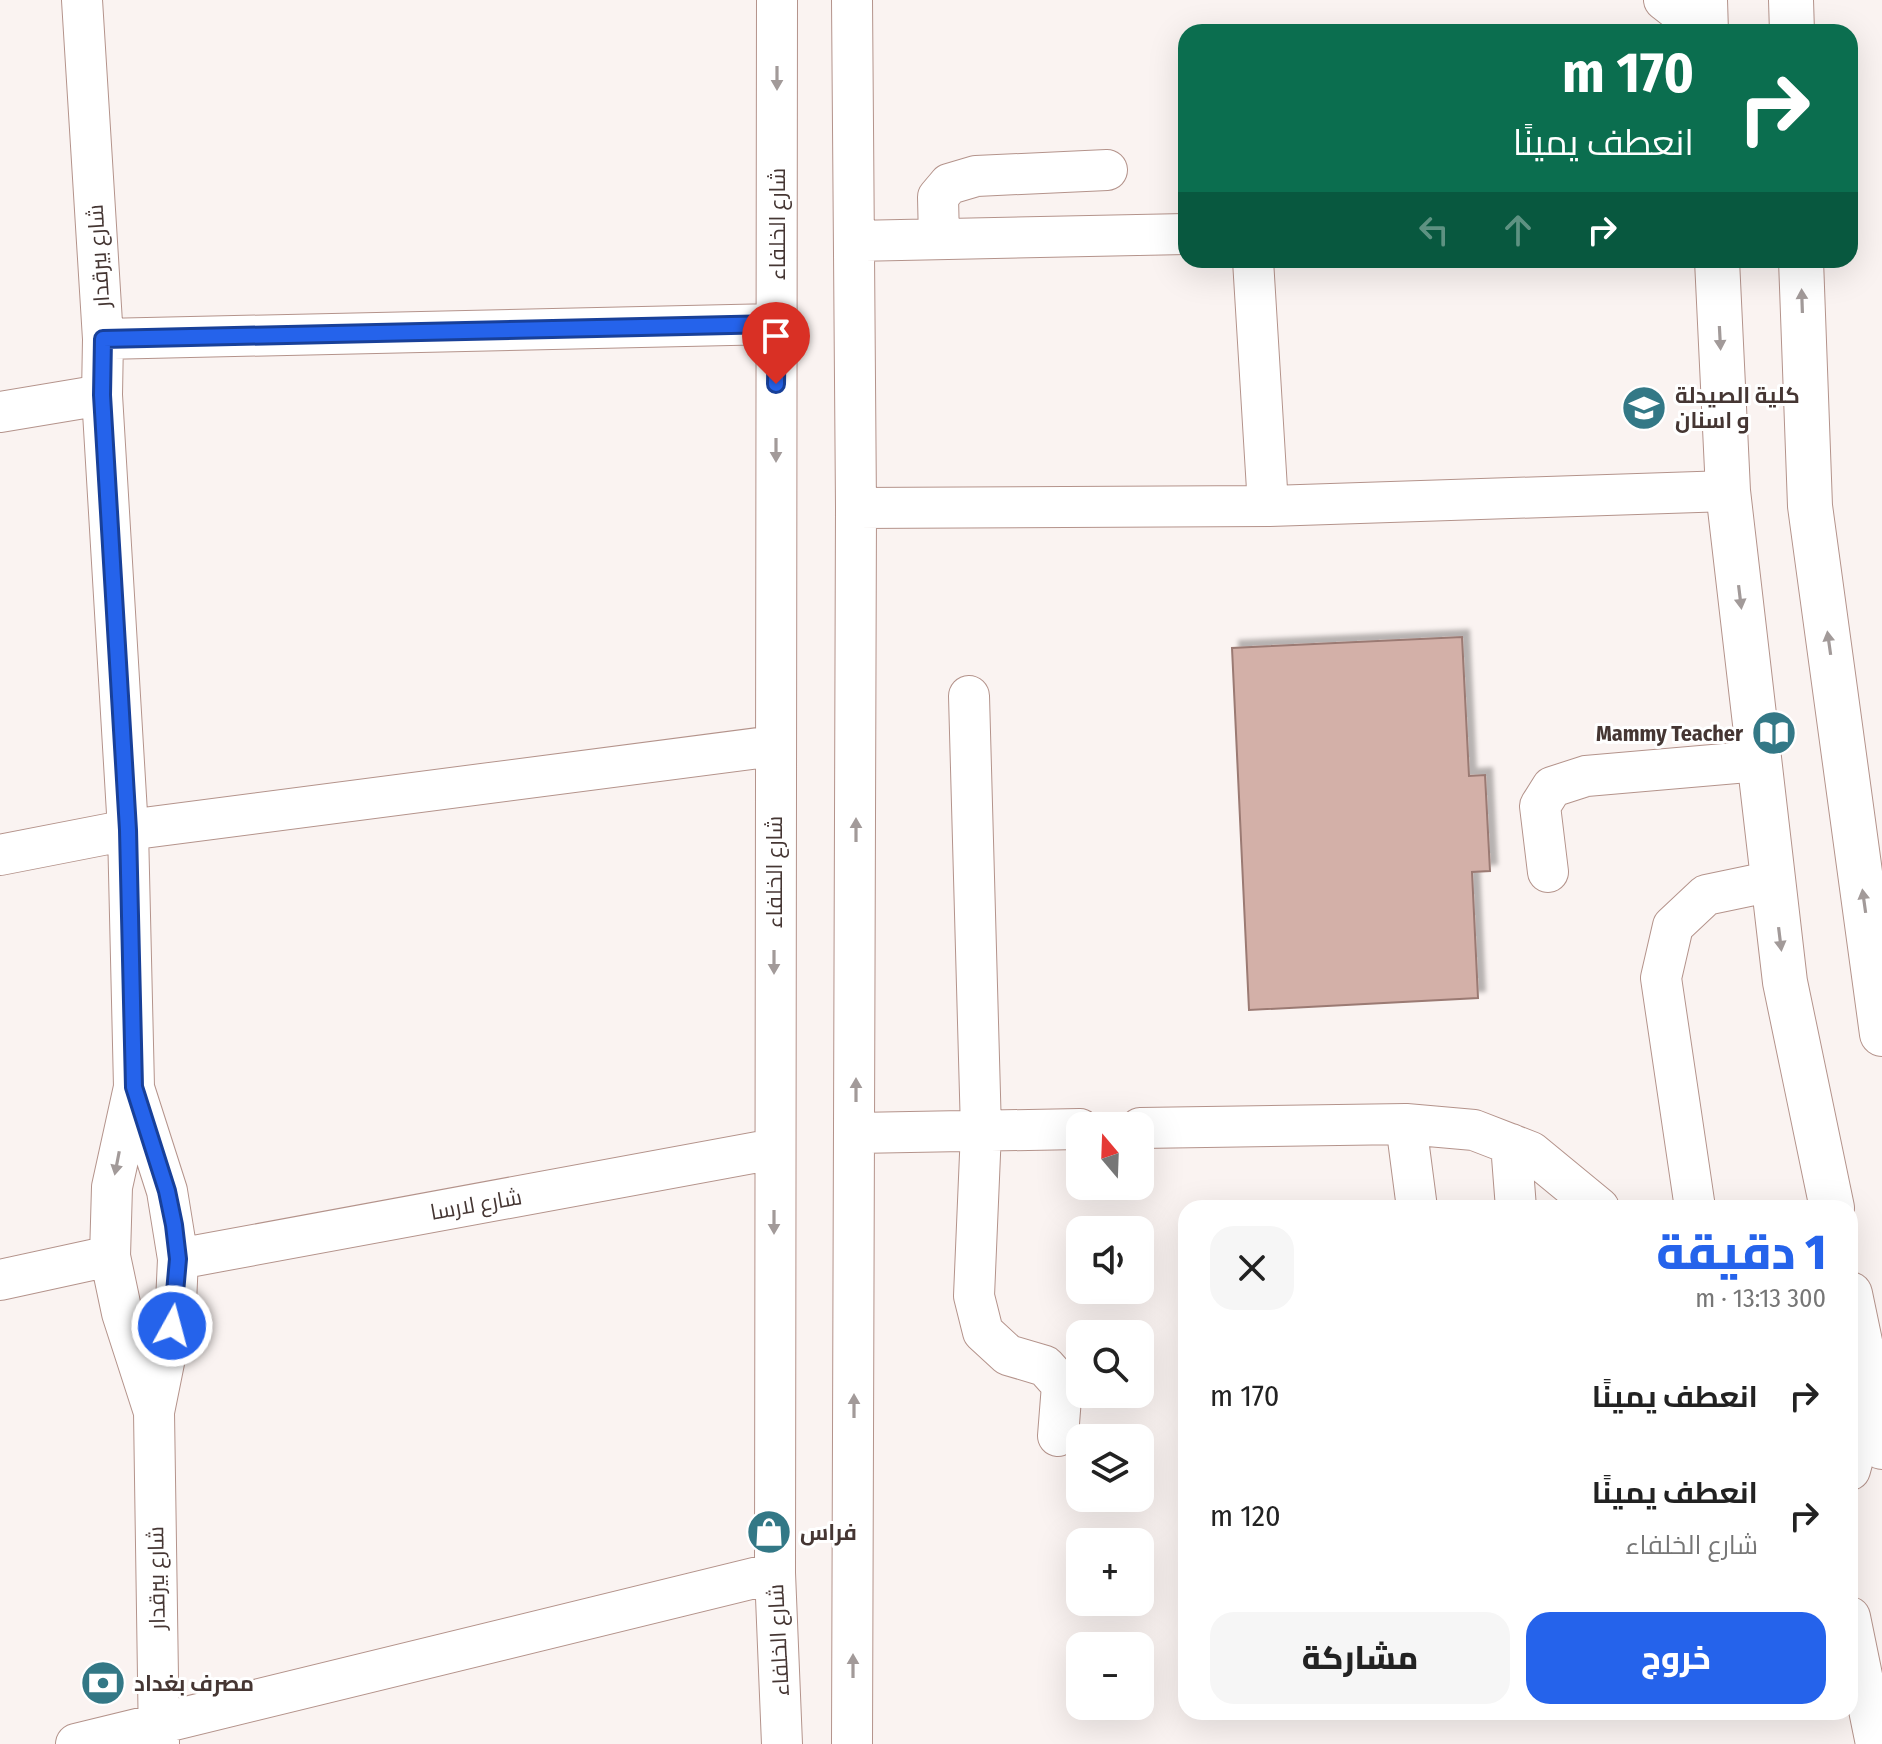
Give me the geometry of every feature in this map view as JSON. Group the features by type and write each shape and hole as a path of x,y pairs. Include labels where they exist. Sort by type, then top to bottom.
{"main road":[{"path":"1705,0 1706,24"},
{"path":"1791,0 1792,24"},
{"path":"1717,268 1728,491 1785,982 1830,1200"},
{"path":"1801,268 1810,506 1882,1034"},
{"path":"1858,1332 1882,1447"}],"street":[{"name":"شارع بيرقدار","path":"82,0 128,830 134,1087 112,1187 110,1256 122,1313 154,1412"},
{"name":"شارع الخلفاء","path":"777,0 775,1573 782,1744"},
{"path":"852,0 856,508 852,1744"},
{"path":"1664,0 1696,24"},
{"path":"939,239 938,197 949,184 976,176 1107,170"},
{"path":"854,241 1178,234"},
{"path":"1253,268 1268,506"},
{"path":"103,339 777,324"},
{"path":"0,412 102,395"},
{"path":"856,508 1268,506 1728,491"},
{"path":"969,696 981,1131 974,1296 983,1332 1008,1355 1045,1366 1062,1385 1058,1436"},
{"path":"0,855 128,830 774,746"},
{"path":"1548,872 1540,806 1552,787 1586,776 1759,761"},
{"path":"1694,1200 1661,978 1673,926 1706,895 1773,881"},
{"name":"شارع بيرقدار","path":"134,1087 167,1191 178,1259 176,1303 154,1412 158,1734"},
{"path":"1406,1124 1416,1200"},
{"path":"1154,1128 1406,1124 1474,1130 1531,1152 1589,1200"},
{"path":"856,1133 1066,1129"},
{"path":"1511,1144 1515,1200"},
{"name":"شارع لارسا","path":"178,1259 774,1149"},
{"path":"0,1280 110,1256"},
{"path":"1858,1441 1871,1394"},
{"path":"76,1744 158,1734 775,1573"},
{"path":"1858,1656 1876,1744"}],"building":[{"path":"1462,637 1469,776 1485,775 1490,871 1472,872 1478,998 1249,1010 1232,648"}],"place":[{"name":"كلية الصيدلة و اسنان","path":"1644,408"},
{"name":"Mammy Teacher","path":"1774,733"},
{"name":"فراس","path":"769,1532"},
{"name":"مصرف بغداد","path":"103,1683"}],"route":[{"path":"172,1326 178,1259 174,1225 167,1191 134,1087 128,830 102,395 103,339 777,324 776,384"}]}
